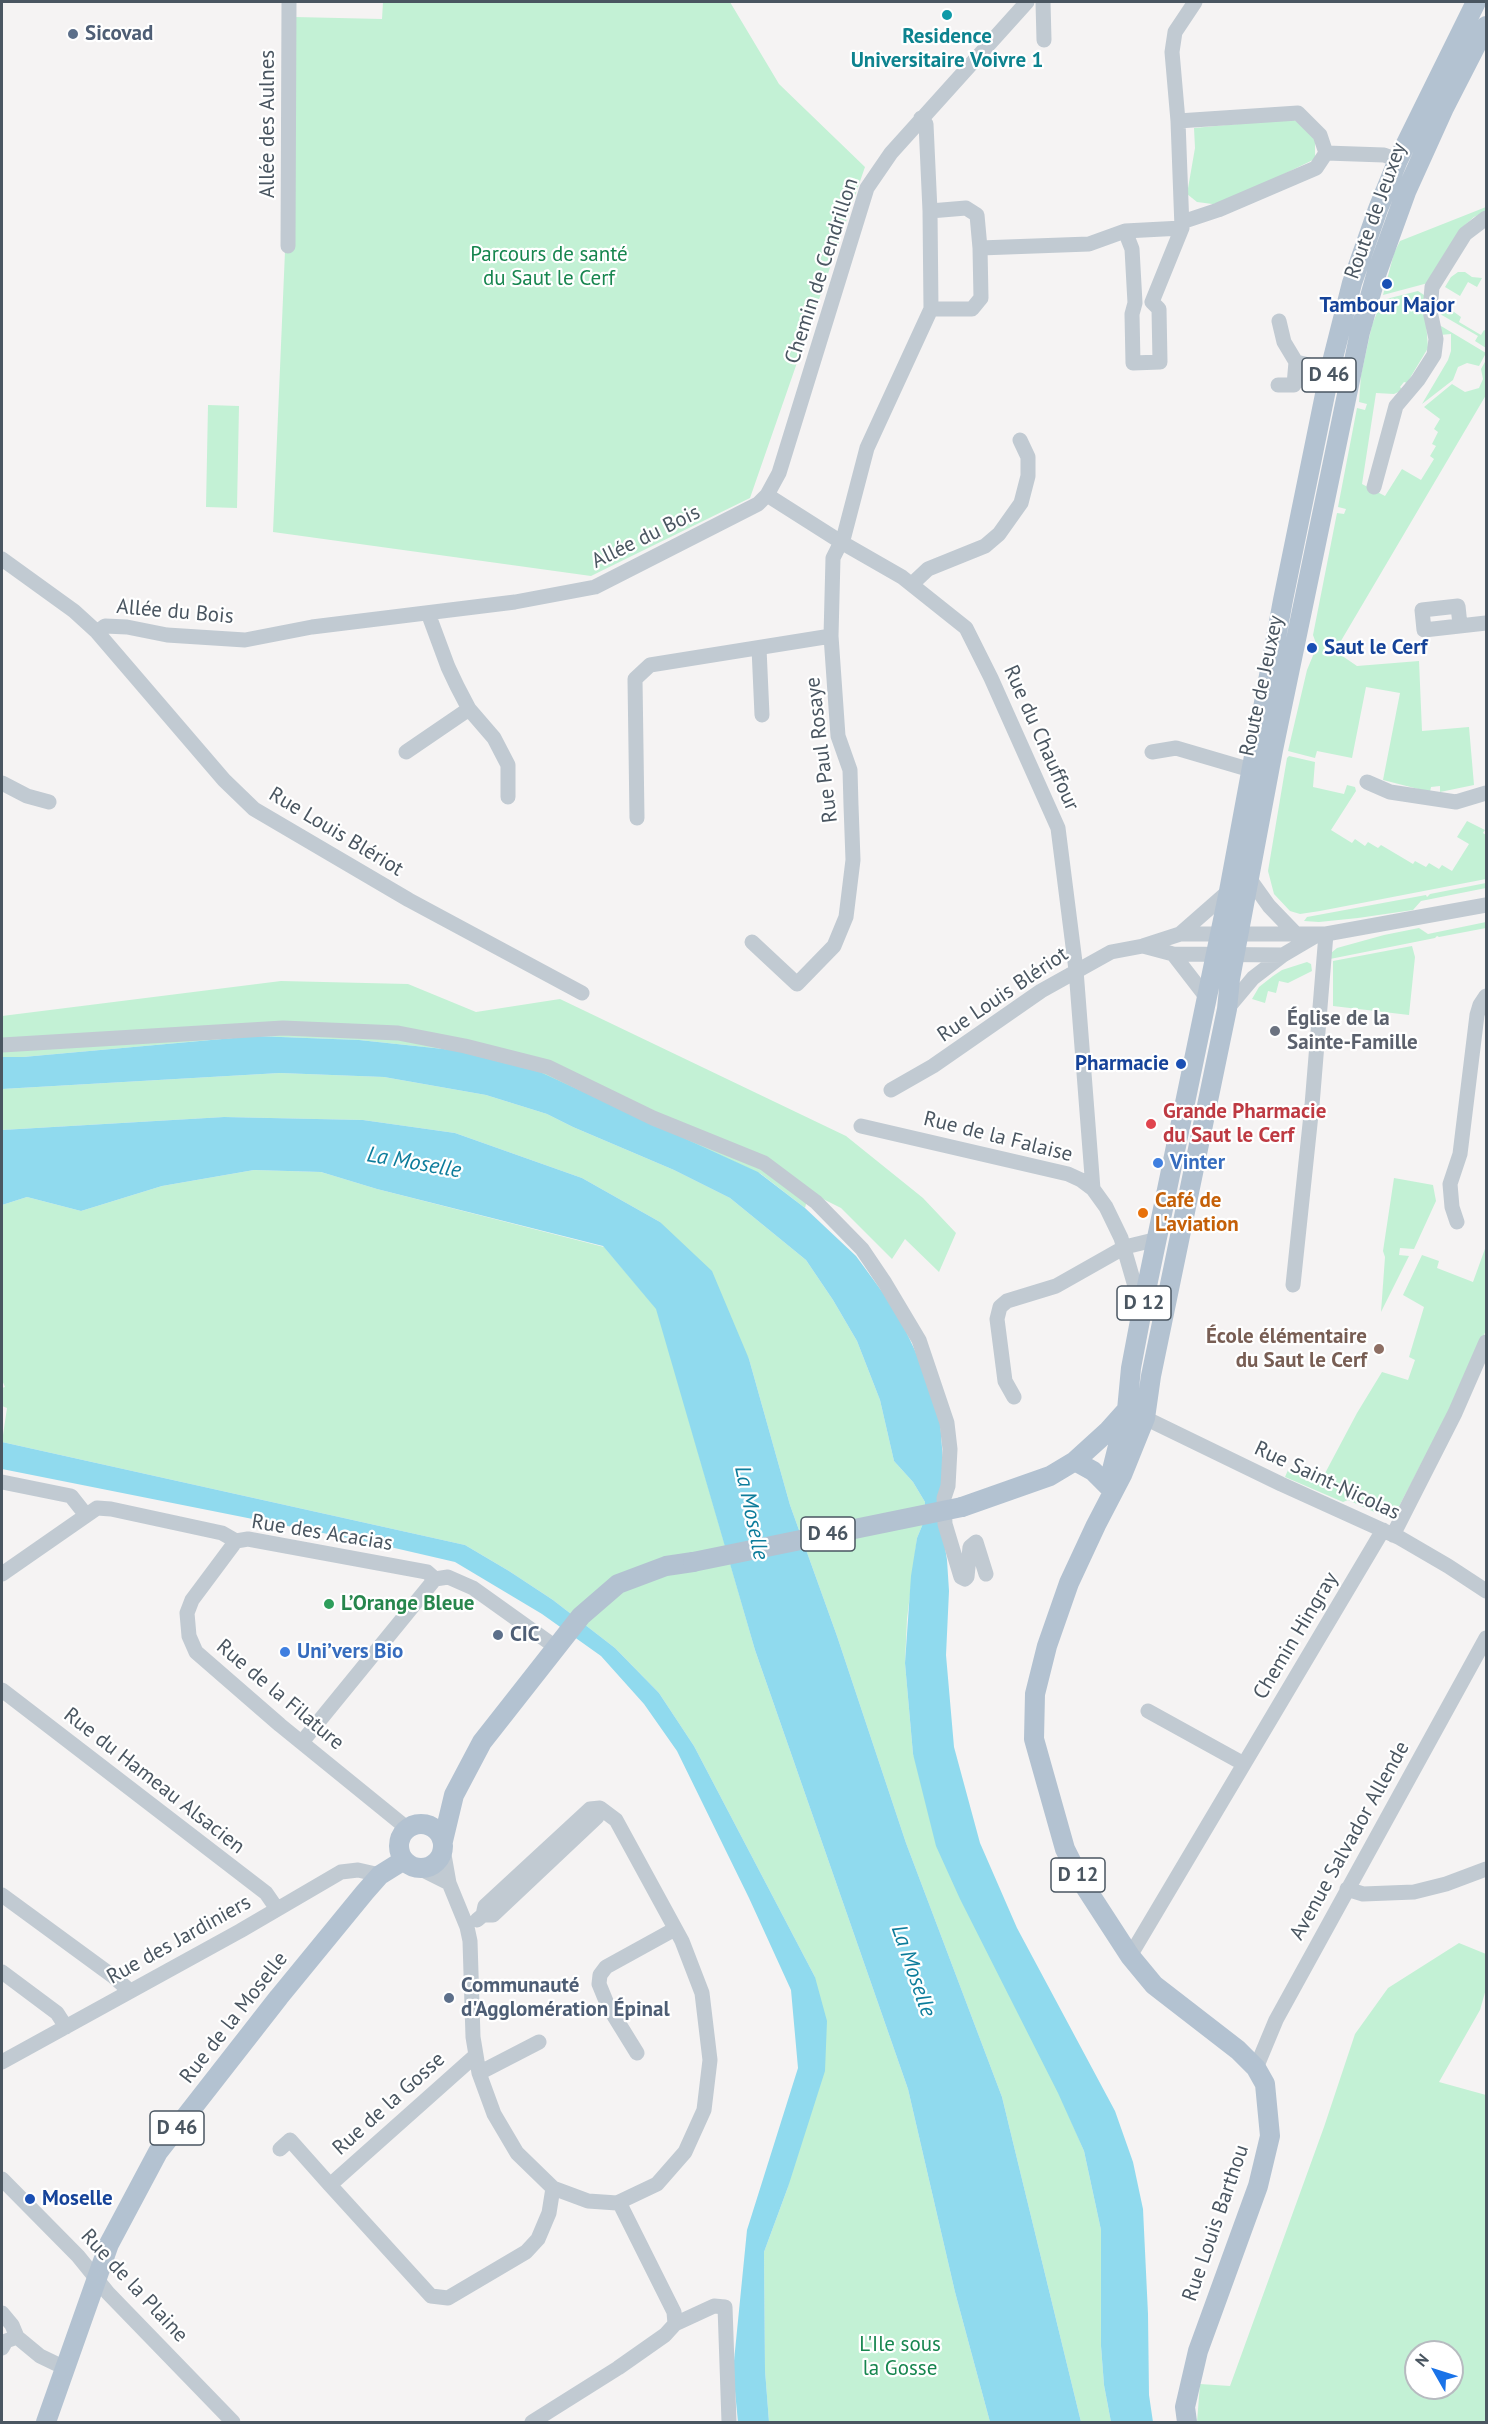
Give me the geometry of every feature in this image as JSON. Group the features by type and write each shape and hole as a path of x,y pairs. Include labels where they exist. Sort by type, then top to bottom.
{"main road":[{"name":"Route de Jeuxey","path":"1229,934 1229,891 1251,770 1330,370 1352,283 1378,208 1398,160 1476,2"},
{"name":"Route de Jeuxey","path":"1131,1368 1207,998 1225,955 1229,934 1248,878 1360,332 1377,272 1410,182 1444,108 1486,27"},
{"name":"Route de Jeuxey","path":"1151,1376 1227,1008 1225,955"},
{"name":"D 46","path":"1021,1487 1070,1454 1092,1434 1111,1410 1131,1368"},
{"name":"D 12","path":"1129,1411 1131,1368"},
{"name":"D 46","path":"560,1644 581,1616 618,1584 666,1566 962,1507 1050,1476 1075,1461 1129,1411 1151,1376"},
{"name":"Rue Louis Barthou","path":"1104,1508 1129,1411"},
{"name":"Rue Louis Barthou","path":"1129,1411 1122,1475 1069,1583 1047,1646 1035,1694 1034,1739 1065,1849 1080,1879 1154,1984 1238,2050 1256,2068 1266,2084 1270,2136 1258,2186 1198,2351 1185,2407 1187,2422"},
{"path":"1075,1461 1093,1471 1108,1486"},
{"path":"443,1845 454,1795 482,1742 560,1644"},
{"path":"412,1864 400,1852 399,1844 454,1795"},
{"path":"417,1826 434,1828 443,1845"},
{"name":"Rue de la Moselle","path":"46,2422 109,2244 158,2152 279,1997 380,1875 412,1864 428,1867 436,1863 443,1845"}],"street":[{"name":"Allée des Aulnes","path":"288,246 289,2"},
{"name":"Chemin de Cendrillon","path":"767,495 779,473 867,188 891,153 921,118 1027,2"},
{"path":"1043,2 1044,40"},
{"path":"1152,302 1182,225 1178,121 1172,52 1175,32 1195,2"},
{"path":"1178,121 1298,113 1320,135 1326,153"},
{"path":"921,118 926,124 931,309 972,309 981,298 977,215 966,208 930,211"},
{"path":"1326,153 1383,155 1398,160"},
{"path":"980,248 1089,244 1125,231 1182,225 1316,168 1326,153"},
{"path":"1374,487 1396,406 1418,380 1434,355 1436,339 1430,311 1432,287 1465,234 1486,218"},
{"path":"1125,231 1132,249 1135,303 1132,314 1133,363 1160,362 1159,309 1152,302 1135,303"},
{"name":"Rue Paul Rosaye","path":"752,942 797,984 834,946 846,917 853,860 850,770 838,736 831,636 833,558 841,542 867,448 931,309"},
{"path":"1278,385 1294,385 1296,362 1284,342 1279,321"},
{"path":"1296,362 1330,370"},
{"path":"912,584 928,569 985,546 999,534 1021,503 1028,476 1028,457 1020,440"},
{"name":"Rue du Chauffour","path":"767,495 912,584 966,628 1058,828 1076,970 1093,1189"},
{"name":"Allée du Bois","path":"97,632 105,626 127,627 167,635 245,640 312,627 515,602 595,587 758,504 767,495"},
{"name":"Rue Louis Blériot","path":"2,559 74,611 97,632 224,780 254,808 409,900 582,993"},
{"path":"428,613 448,667 469,709 494,738 508,765 508,797"},
{"path":"1460,625 1486,623"},
{"path":"637,818 635,679 650,665 831,636"},
{"path":"759,648 762,715"},
{"path":"406,752 469,709"},
{"name":"Route de Jeuxey","path":"1152,752 1176,748 1251,770"},
{"path":"1367,782 1390,792 1456,802 1486,793"},
{"path":"2,783 27,796 49,802"},
{"path":"1248,878 1269,906 1296,934"},
{"name":"Rue Louis Blériot","path":"1180,934 1229,891"},
{"path":"1227,1008 1253,978 1283,955 1322,934 1486,905"},
{"name":"Rue Louis Blériot","path":"891,1089 933,1066 1041,991 1111,952 1143,946 1180,934 1322,934"},
{"path":"1293,1285 1312,1106 1322,934"},
{"name":"Rue Louis Blériot","path":"1143,946 1173,954 1283,955"},
{"path":"1173,954 1207,998"},
{"path":"1457,1222 1452,1207 1450,1184 1460,1154 1477,1014 1486,996"},
{"path":"2,1045 282,1028 398,1033 465,1046 548,1067 653,1118 764,1163 816,1202 862,1249 919,1340 947,1423 950,1449 948,1486 944,1498 945,1524 961,1577 965,1579 967,1577 970,1547 976,1542 986,1574"},
{"name":"Rue de la Falaise","path":"861,1126 1068,1174 1082,1180 1093,1189 1106,1207 1125,1246 1142,1310"},
{"path":"1014,1397 1005,1381 997,1319 1000,1307 1007,1301 1056,1286 1125,1246 1158,1239"},
{"name":"Chemin Hingray","path":"1132,1952 1244,1764 1388,1532 1455,1413 1486,1342"},
{"name":"Rue Saint-Nicolas","path":"1129,1411 1388,1532 1448,1566 1486,1591"},
{"path":"2,1482 71,1496 86,1515 2,1574"},
{"name":"Rue des Acacias","path":"86,1515 97,1508 111,1509 222,1533 236,1541 248,1539 427,1572 435,1579 448,1577 473,1588 560,1644"},
{"name":"Rue de la Filature","path":"236,1541 192,1600 187,1613 189,1636 196,1652 302,1742 417,1826"},
{"path":"302,1742 435,1579"},
{"name":"Avenue Salvador Allende","path":"1256,2068 1276,2020 1486,1638"},
{"name":"Rue du Hameau Alsacien","path":"2,1690 266,1893 278,1910"},
{"path":"1148,1711 1244,1764"},
{"path":"443,1845 449,1883 467,1926 470,1941 471,2001 479,2073 494,2114 518,2153 554,2188 588,2201 619,2202 657,2184 685,2151 704,2110 710,2060 702,1993 682,1941 616,1820 600,1808 597,1817 493,1915 483,1916 467,1926"},
{"path":"412,1864 449,1883"},
{"path":"1347,1889 1363,1894 1414,1892 1446,1884 1486,1869"},
{"name":"Rue des Jardiniers","path":"2,2062 278,1910 341,1872 358,1870 380,1875"},
{"path":"2,1895 130,1991"},
{"path":"637,2053 608,2006 599,1984 600,1975 606,1967 675,1929"},
{"path":"2,1972 57,2013 66,2027"},
{"path":"479,2073 538,2042"},
{"name":"Rue de la Gosse","path":"330,2185 476,2055"},
{"name":"Rue de la Gosse","path":"280,2150 290,2139 431,2296 448,2298 526,2252 538,2239 549,2213 554,2188"},
{"name":"Rue de la Plaine","path":"2,2179 78,2256 108,2293 233,2422"},
{"path":"619,2202 674,2313 675,2324"},
{"path":"532,2422 618,2368 666,2335 675,2324 714,2306 725,2307 729,2422"},
{"path":"2,2313 12,2325 17,2337 40,2356 64,2368"},
{"path":"2,2348 6,2341 17,2337"}],"green space":[{"name":"Parcours de santé du Saut le Cerf","path":"383,2 730,2 779,84 865,167 750,498 591,576 273,532 295,17 382,19"},
{"path":"1292,119 1308,127 1315,141 1315,159 1220,205 1197,202 1187,194 1195,148 1194,128"},
{"path":"1486,207 1486,212 1474,217 1464,226 1428,283 1383,295 1394,253 1400,241"},
{"path":"1458,272 1482,278 1477,287 1468,282 1460,296 1445,287 1451,277"},
{"path":"1418,291 1424,295 1428,348 1407,383 1404,382 1400,387 1403,390 1394,394 1376,393 1362,484 1385,496 1402,469 1421,480 1434,459 1430,456 1436,446 1432,444 1438,432 1434,429 1440,419 1424,407 1452,384 1465,392 1479,388 1483,379 1481,369 1486,360 1486,395 1335,651 1357,666 1419,661 1422,731 1469,727 1474,785 1440,792 1440,786 1431,787 1430,792 1383,780 1400,693 1366,687 1352,758 1317,751 1315,758 1288,751 1307,670 1317,646 1313,635 1337,513 1344,514 1346,509 1338,507 1357,408 1365,410 1367,404 1359,402 1361,375 1372,325 1382,300"},
{"path":"1436,299 1461,317 1459,322 1481,335 1484,330 1486,331 1486,348 1475,341 1478,336 1440,314"},
{"path":"1441,326 1486,353 1479,366 1467,363 1458,367 1453,380 1422,404 1451,351 1451,334 1440,335"},
{"path":"208,405 239,406 237,508 206,507"},
{"path":"1289,756 1315,762 1313,787 1344,794 1347,785 1355,787 1356,791 1331,830 1352,843 1355,839 1365,846 1368,842 1378,848 1381,845 1413,864 1415,861 1426,867 1429,863 1439,869 1442,865 1452,871 1469,844 1457,837 1467,821 1485,830 1483,833 1486,835 1486,879 1320,911 1300,914 1290,911 1274,894 1268,871"},
{"path":"1486,883 1486,888 1421,901 1413,910 1319,922 1304,921 1307,917 1426,895 1427,897 1430,894"},
{"path":"1486,922 1486,928 1330,959 1331,953 1337,948 1384,935 1419,928 1428,934"},
{"path":"1412,946 1415,957 1409,1015 1333,1006 1333,961"},
{"path":"1307,962 1311,964 1312,971 1288,983 1279,981 1276,993 1268,991 1265,1003 1252,999 1259,987 1273,976 1282,970"},
{"path":"281,981 408,984 476,1012 560,999 846,1136 923,1198 956,1233 939,1272 905,1239 892,1259 841,1208 809,1192 805,1208 761,1174 605,1102 453,1050 359,1040 255,1036 2,1057 2,1016"},
{"path":"280,1073 384,1077 486,1095 547,1114 674,1170 730,1198 806,1260 833,1300 857,1341 880,1400 894,1461 913,1482 925,1502 924,1521 917,1538 907,1619 905,1663 913,1754 1084,2151 1101,2230 1101,2346 1104,2385 1111,2422 1081,2422 1002,2097 906,1843 837,1636 790,1505 749,1359 660,1222 582,1178 455,1133 363,1120 224,1117 2,1130 2,1089"},
{"name":"L'Ile sous la Gosse","path":"254,1170 321,1172 377,1189 604,1247 657,1309 755,1650 908,2089 955,2292 990,2422 769,2422 765,2370 764,2252 788,2187 815,1977 694,1746 659,1693 615,1648 553,1600 465,1545 2,1442 7,1408 2,1406 2,1388 5,1387 2,1380 2,1205 27,1197 81,1211 162,1186"},
{"path":"1394,1178 1433,1185 1436,1201 1414,1249 1400,1248 1399,1255 1409,1256 1381,1312 1385,1257 1383,1251"},
{"path":"1486,1246 1486,1330 1470,1370 1392,1520 1348,1500 1343,1502 1285,1477 1288,1470 1308,1477 1323,1477 1382,1372 1408,1380 1415,1360 1409,1357 1424,1307 1403,1295 1422,1255 1439,1261 1437,1268 1473,1282"},
{"path":"1459,1943 1486,1954 1486,1989 1480,2010 1439,2082 1486,2095 1486,2422 1197,2422 1200,2384 1230,2386 1324,2127 1355,2034 1388,1988"}],"water":[{"path":"255,1036 359,1040 453,1050 540,1072 758,1172 805,1208 856,1256 897,1312 924,1370 940,1419 943,1462 941,1522 949,1591 946,1655 954,1747 980,1843 1017,1928 1115,2111 1133,2162 1143,2209 1149,2395 1153,2422 1111,2422 1104,2385 1101,2346 1101,2230 1084,2151 1058,2093 960,1899 936,1846 913,1754 905,1663 911,1576 917,1538 924,1521 925,1502 913,1482 894,1461 880,1400 857,1341 833,1300 806,1260 730,1198 674,1170 547,1114 486,1095 384,1077 280,1073 2,1089 2,1057"},
{"name":"La Moselle","path":"224,1117 363,1120 455,1133 582,1178 660,1222 712,1271 749,1359 790,1505 837,1636 906,1843 1002,2097 1081,2422 990,2422 955,2292 908,2089 755,1650 656,1309 603,1246 377,1189 321,1172 254,1170 162,1186 81,1211 27,1197 2,1205 2,1130"},
{"path":"2,1442 465,1545 553,1600 615,1648 659,1693 694,1746 815,1977 827,2021 825,2071 788,2187 764,2252 765,2370 769,2422 738,2422 733,2371 747,2230 798,2068 791,1990 677,1751 644,1704 601,1656 542,1614 455,1562 373,1543 2,1469"}],"place":[{"name":"Residence Universitaire Voivre 1","path":"947,15"},
{"name":"Sicovad","path":"73,34"},
{"name":"Tambour Major","path":"1387,284"},
{"name":"Saut le Cerf","path":"1312,648"},
{"name":"Église de la Sainte-Famille","path":"1275,1031"},
{"name":"Pharmacie","path":"1181,1064"},
{"name":"Grande Pharmacie du Saut le Cerf","path":"1151,1124"},
{"name":"Vinter","path":"1158,1163"},
{"name":"Café de L'aviation","path":"1143,1213"},
{"name":"École élémentaire du Saut le Cerf","path":"1379,1349"},
{"name":"L’Orange Bleue","path":"329,1604"},
{"name":"CIC","path":"498,1635"},
{"name":"Uni’vers Bio","path":"285,1652"},
{"name":"Communauté d'Agglomération Épinal","path":"449,1998"},
{"name":"Moselle","path":"30,2199"}]}
